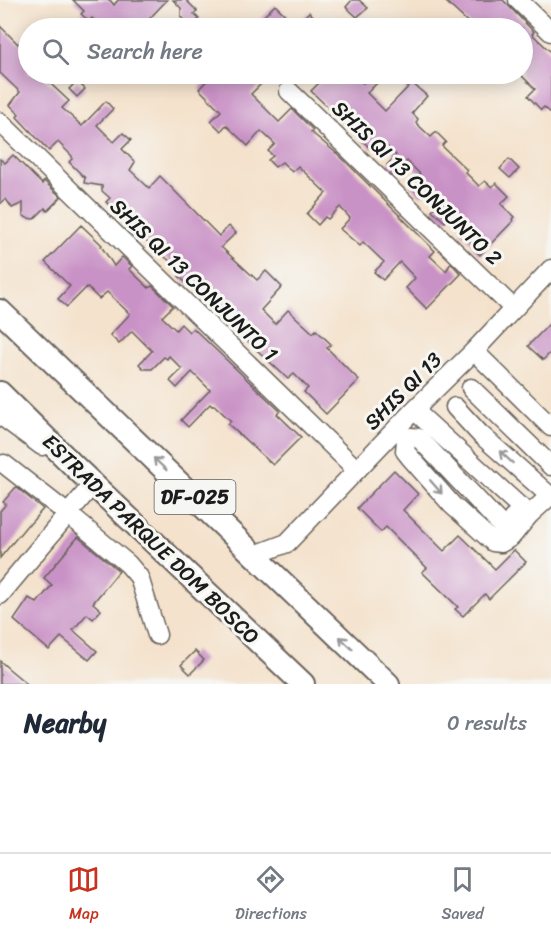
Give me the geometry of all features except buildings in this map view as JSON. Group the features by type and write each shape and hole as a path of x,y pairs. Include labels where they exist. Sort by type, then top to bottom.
{"main road":[{"name":"DF-025","path":"0,311 388,684"},
{"name":"ESTRADA PARQUE DOM BOSCO","path":"0,393 303,684"}],"street":[{"path":"518,0 551,32"},
{"name":"SHIS QI 13 CONJUNTO 2","path":"289,91 513,308"},
{"name":"SHIS QI 13 CONJUNTO 1","path":"0,122 357,470"},
{"name":"SHIS QI 13","path":"255,555 287,543 551,269"},
{"path":"0,326 24,334"},
{"path":"474,351 551,427"},
{"path":"435,428 489,365"},
{"path":"471,388 551,466"},
{"path":"455,407 480,434 551,496 525,511 508,525 502,526 419,438 411,437 406,440 405,451 452,505 493,542 506,541 525,511"},
{"path":"414,410 525,511"},
{"path":"0,415 85,477 68,514 0,595"},
{"path":"4,464 128,564 139,577 157,635"},
{"name":"SHIS QI 13","path":"278,577 287,543"}]}
